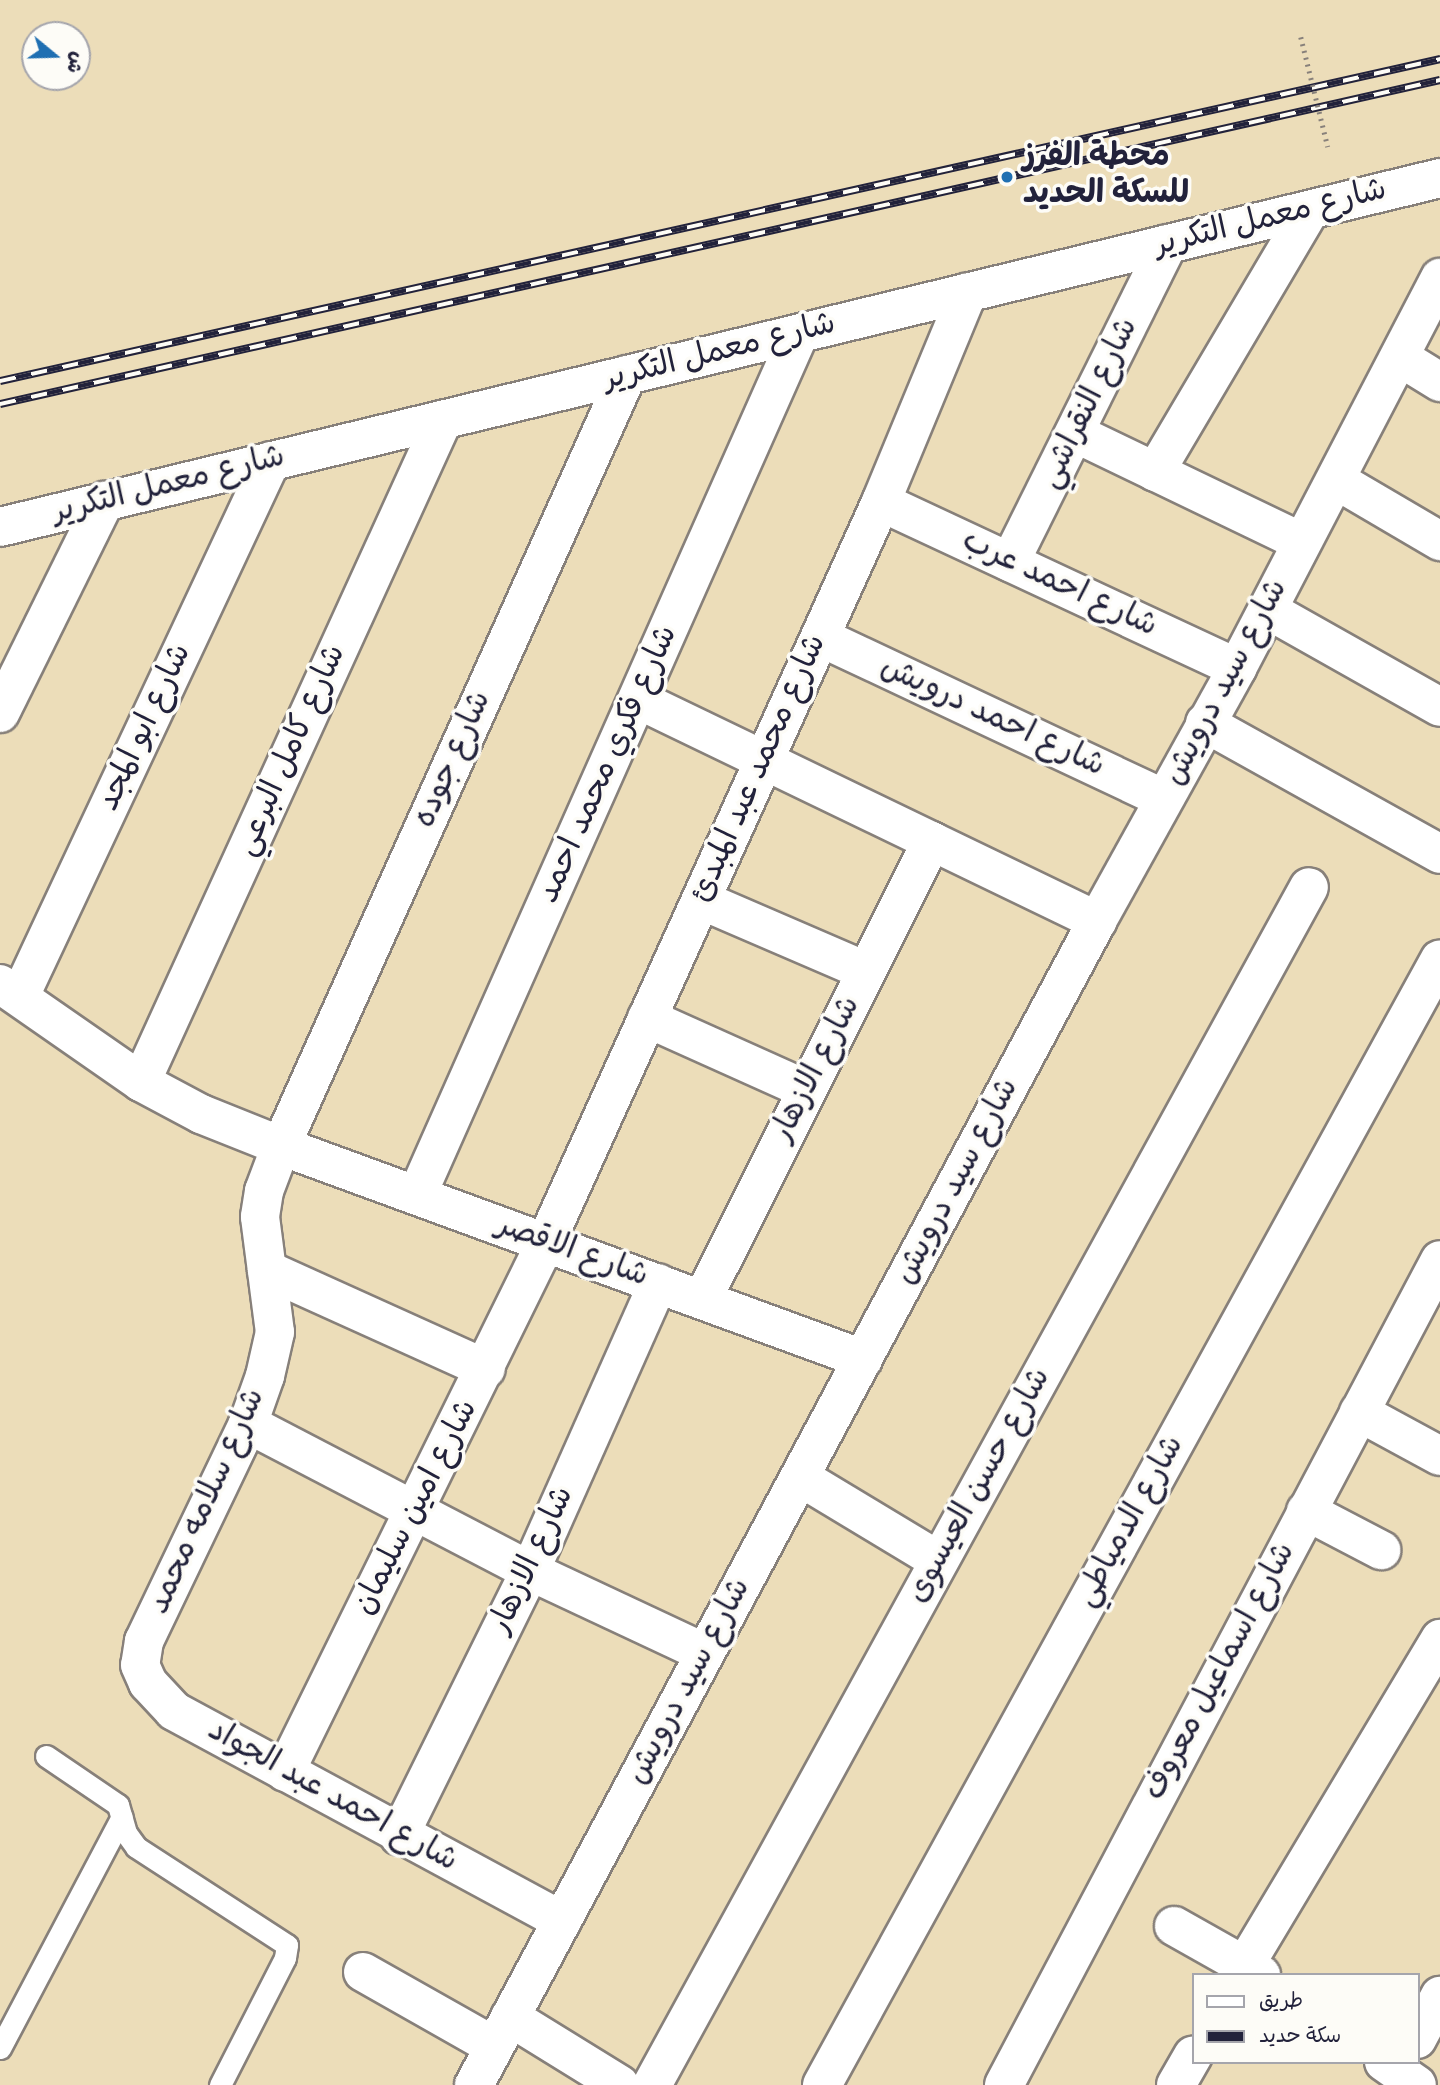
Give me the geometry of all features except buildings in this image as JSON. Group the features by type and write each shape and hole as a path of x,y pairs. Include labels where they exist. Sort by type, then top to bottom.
{"street":[{"name":"شارع معمل التكرير","path":"0,527 1440,178"},
{"path":"1155,472 1310,210"},
{"name":"شارع النقراشي","path":"1010,562 1077,434 1168,244"},
{"name":"شارع سيد درويش","path":"474,2085 1097,921 1237,668 1301,542 1401,358 1440,278"},
{"name":"شارع محمد عبد المبدئ","path":"546,1242 881,502 968,292"},
{"name":"شارع فكري محمد احمد","path":"417,1195 639,700 799,334"},
{"path":"1401,358 1440,382"},
{"name":"شارع جوده","path":"281,1146 627,375"},
{"name":"شارع كامل البرعي","path":"141,1082 443,420"},
{"path":"1077,434 1301,542"},
{"name":"شارع ابو المجد","path":"10,990 271,461"},
{"path":"1336,480 1440,541"},
{"path":"0,713 105,501"},
{"name":"شارع احمد عرب","path":"881,502 1237,668"},
{"path":"1268,610 1440,707"},
{"name":"شارع احمد درويش","path":"820,637 1164,799"},
{"path":"639,700 1097,921"},
{"path":"1205,723 1440,855"},
{"name":"شارع الازهار","path":"702,1300 932,841"},
{"name":"شارع حسن العيسوى","path":"652,2085 1309,887"},
{"path":"701,901 866,971"},
{"name":"شارع الدمياطي","path":"822,2085 1440,960"},
{"path":"10,990 141,1082 201,1114 281,1146"},
{"path":"647,1018 807,1090"},
{"name":"شارع الاقصر","path":"281,1146 863,1359"},
{"name":"شارع سلامه محمد","path":"145,1641 248,1424 275,1332 260,1217 264,1191 281,1146"},
{"name":"شارع امين سليمان","path":"285,1772 486,1369 546,1242"},
{"name":"شارع اسماعيل معروف","path":"1004,2085 1359,1412 1428,1312 1440,1260"},
{"path":"267,1270 486,1369"},
{"name":"شارع الازهار","path":"399,1836 530,1571 658,1283"},
{"path":"1359,1412 1440,1456"},
{"path":"248,1424 416,1509 530,1571 705,1653"},
{"path":"800,1477 939,1561"},
{"path":"1306,1511 1381,1550"},
{"path":"1174,1926 1249,1971 1440,1639"},
{"name":"شارع احمد عبد الجواد","path":"145,1641 140,1665 159,1698 399,1836 562,1921"},
{"path":"363,1972 620,2085"},
{"path":"1419,2035 1440,1996"},
{"path":"1176,2085 1192,2057"}],"lane":[{"path":"46,1756 112,1799 122,1817 129,1841 136,1847 287,1945 285,1958 220,2085"},
{"path":"0,2048 122,1817"}],"path":[{"path":"1301,37 1328,147"}],"railway":[{"path":"0,381 1440,59"},
{"path":"0,404 1440,80"}],"place":[{"name":"محطة الفرز للسكة الحديد","path":"1007,177"}]}
